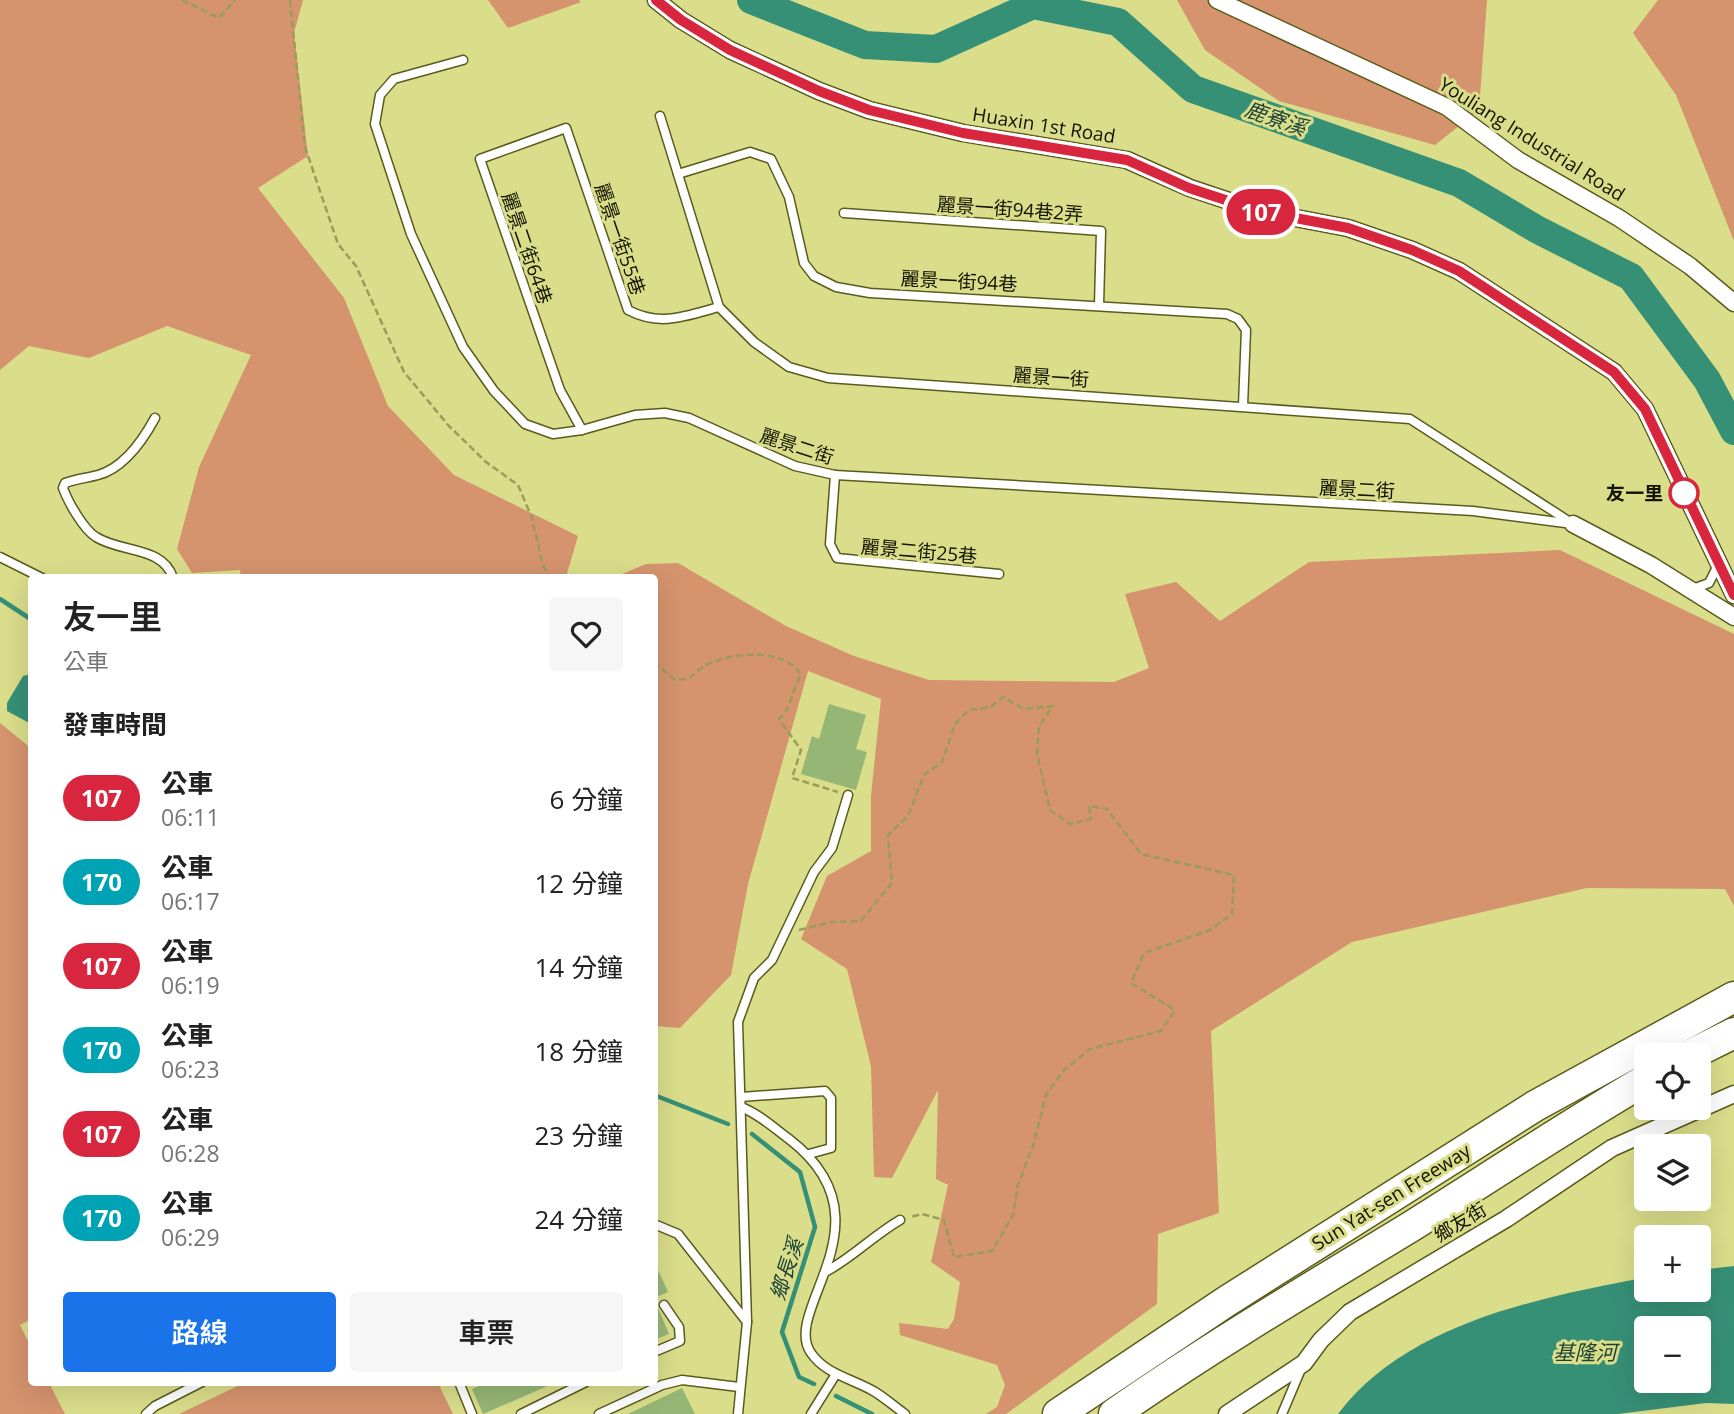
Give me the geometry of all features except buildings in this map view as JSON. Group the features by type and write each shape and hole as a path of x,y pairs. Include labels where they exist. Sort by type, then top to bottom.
{"highway":[{"name":"Sun Yat-sen Freeway","path":"1058,1414 1216,1308 1535,1106 1734,997"},
{"path":"1711,1044 1734,1033"},
{"name":"Sun Yat-sen Freeway","path":"1114,1414 1251,1322 1409,1227 1554,1133 1634,1087"}],"street":[{"name":"Huaxin 1st Road","path":"656,0 681,20 730,50 819,91 869,110 963,133 1127,160 1189,188 1247,208 1348,228 1412,250 1459,271 1614,372 1632,390 1645,409 1734,595"},
{"name":"Youliang Industrial Road","path":"1217,0 1447,107 1518,160 1619,218 1690,266 1734,303"},
{"path":"1573,524 1734,617"},
{"name":"鄉友街","path":"1227,1414 1304,1363 1321,1340 1350,1312 1506,1219 1612,1149 1734,1094"}],"lane":[{"name":"麗景二街","path":"463,60 394,79 380,95 375,124 411,234 463,347 494,391 525,424 553,434 582,430 635,415 665,413 689,418 795,466 835,475 1474,511 1573,524"},
{"name":"麗景一街","path":"660,116 719,307 754,342 789,367 828,378 1410,419 1573,524"},
{"name":"麗景二街64巷","path":"566,128 480,159 560,390 582,430"},
{"name":"麗景一街55巷","path":"566,128 628,310 645,319 669,321 719,307"},
{"name":"麗景一街94巷","path":"678,174 750,152 771,159 789,197 804,263 814,276 836,286 870,293 1099,304 1227,314 1238,319 1246,330 1243,406"},
{"name":"麗景一街94巷2弄","path":"845,213 1101,231 1099,304"},
{"path":"155,418 144,439 120,462 101,475 65,483 64,488 93,536 121,549 158,556 168,564 172,574"},
{"name":"麗景二街25巷","path":"835,475 830,544 837,558 999,574"},
{"path":"0,557 34,574"},
{"path":"1690,590 1709,583 1720,564"},
{"path":"728,1414 737,1411 747,1322 738,1021 743,1001 754,978 764,971 787,933 814,872 832,848 848,795"},
{"path":"741,1097 825,1091 831,1098 831,1148 809,1154"},
{"path":"741,1107 753,1112 809,1154 830,1187 836,1234 806,1337 810,1353 836,1374 874,1391 905,1414"},
{"path":"827,1271 844,1262 872,1237 900,1220"},
{"path":"658,1226 678,1234 747,1322"},
{"path":"658,1350 680,1341 679,1326 664,1305"},
{"path":"1282,1414 1304,1363"},
{"path":"811,1414 836,1374"},
{"path":"599,1414 662,1385 682,1380 738,1387"},
{"path":"146,1414 155,1406 194,1386"},
{"path":"461,1386 472,1414"},
{"path":"521,1414 578,1386"}],"path":[{"path":"182,0 219,18 235,0"},
{"path":"290,0 305,147 338,244 356,266 404,372 449,426 486,462 518,485 532,518 542,566 549,574"},
{"path":"658,666 674,680 692,679 707,665 737,654 779,659 795,665 801,675 793,687 790,708 779,719 801,750 792,778 848,795"},
{"path":"787,933 832,922 861,921 892,883 888,835 908,816 924,775 942,762 955,724 969,710 990,707 1003,697 1024,709 1053,706 1039,726 1037,753 1050,810 1069,824 1091,819 1089,806 1107,809 1141,854 1234,875 1232,914 1210,930 1144,953 1131,983 1175,1010 1161,1031 1090,1049 1063,1071 1046,1095 1034,1143 1018,1185 1013,1215 992,1251 954,1257 944,1220 922,1214 900,1220"}],"shaded area":[{"path":"0,0 303,0 294,33 308,156 258,188 344,298 388,406 454,475 578,536 567,574 240,574 240,570 192,573 177,549 199,467 251,355 167,326 89,358 29,346 0,370"},
{"path":"488,0 579,0 581,2 508,28"},
{"path":"1177,0 1487,0 1479,110 1435,145 1279,101 1205,50"},
{"path":"1658,0 1734,0 1734,241 1676,95 1633,33"},
{"path":"1560,550 1734,634 1734,906 1725,889 1587,888 1352,942 1211,1031 1219,1213 1158,1234 1157,1304 1006,1414 986,1414 997,1407 1005,1385 997,1365 900,1335 899,1323 948,1329 954,1319 960,1282 931,1262 948,1185 936,1179 938,1090 892,1178 874,1177 871,1066 847,969 801,939 827,876 871,851 871,796 881,699 808,671 748,884 731,975 680,1028 658,1026 658,574 622,574 646,564 678,563 786,626 854,656 929,680 1114,682 1149,668 1125,594 1176,582 1220,621 1309,562"},
{"path":"0,723 28,746 28,1321 20,1325 28,1341 28,1386 51,1386 65,1414 0,1414"},
{"path":"238,1386 439,1386 453,1414 179,1414"}],"water":[{"path":"28,675 28,722 7,711 7,703 23,676"},
{"name":"基隆河","path":"1734,1266 1734,1404 1706,1403 1618,1414 1338,1414 1367,1383 1401,1357 1438,1336 1479,1319 1563,1294 1634,1280 1634,1302 1711,1302 1711,1269"}],"waterway":[{"name":"鹿寮溪","path":"751,0 865,45 936,49 1033,5 1118,22 1193,89 1459,183 1538,230 1631,277 1707,380 1734,431"},
{"name":"鄉長溪","path":"0,599 28,617"},
{"name":"鄉長溪","path":"658,1097 728,1124"},
{"name":"鄉長溪","path":"752,1134 800,1172 815,1227 782,1332 799,1377 814,1384"},
{"name":"鄉長溪","path":"836,1396 872,1414"}],"bus line":[{"name":"107","path":"656,0 681,20 730,50 819,91 869,110 963,133 1127,160 1189,188 1259,211 1348,228 1412,250 1459,271 1614,372 1632,390 1645,409 1734,595"}],"place":[{"name":"友一里","path":"1684,493"}]}
